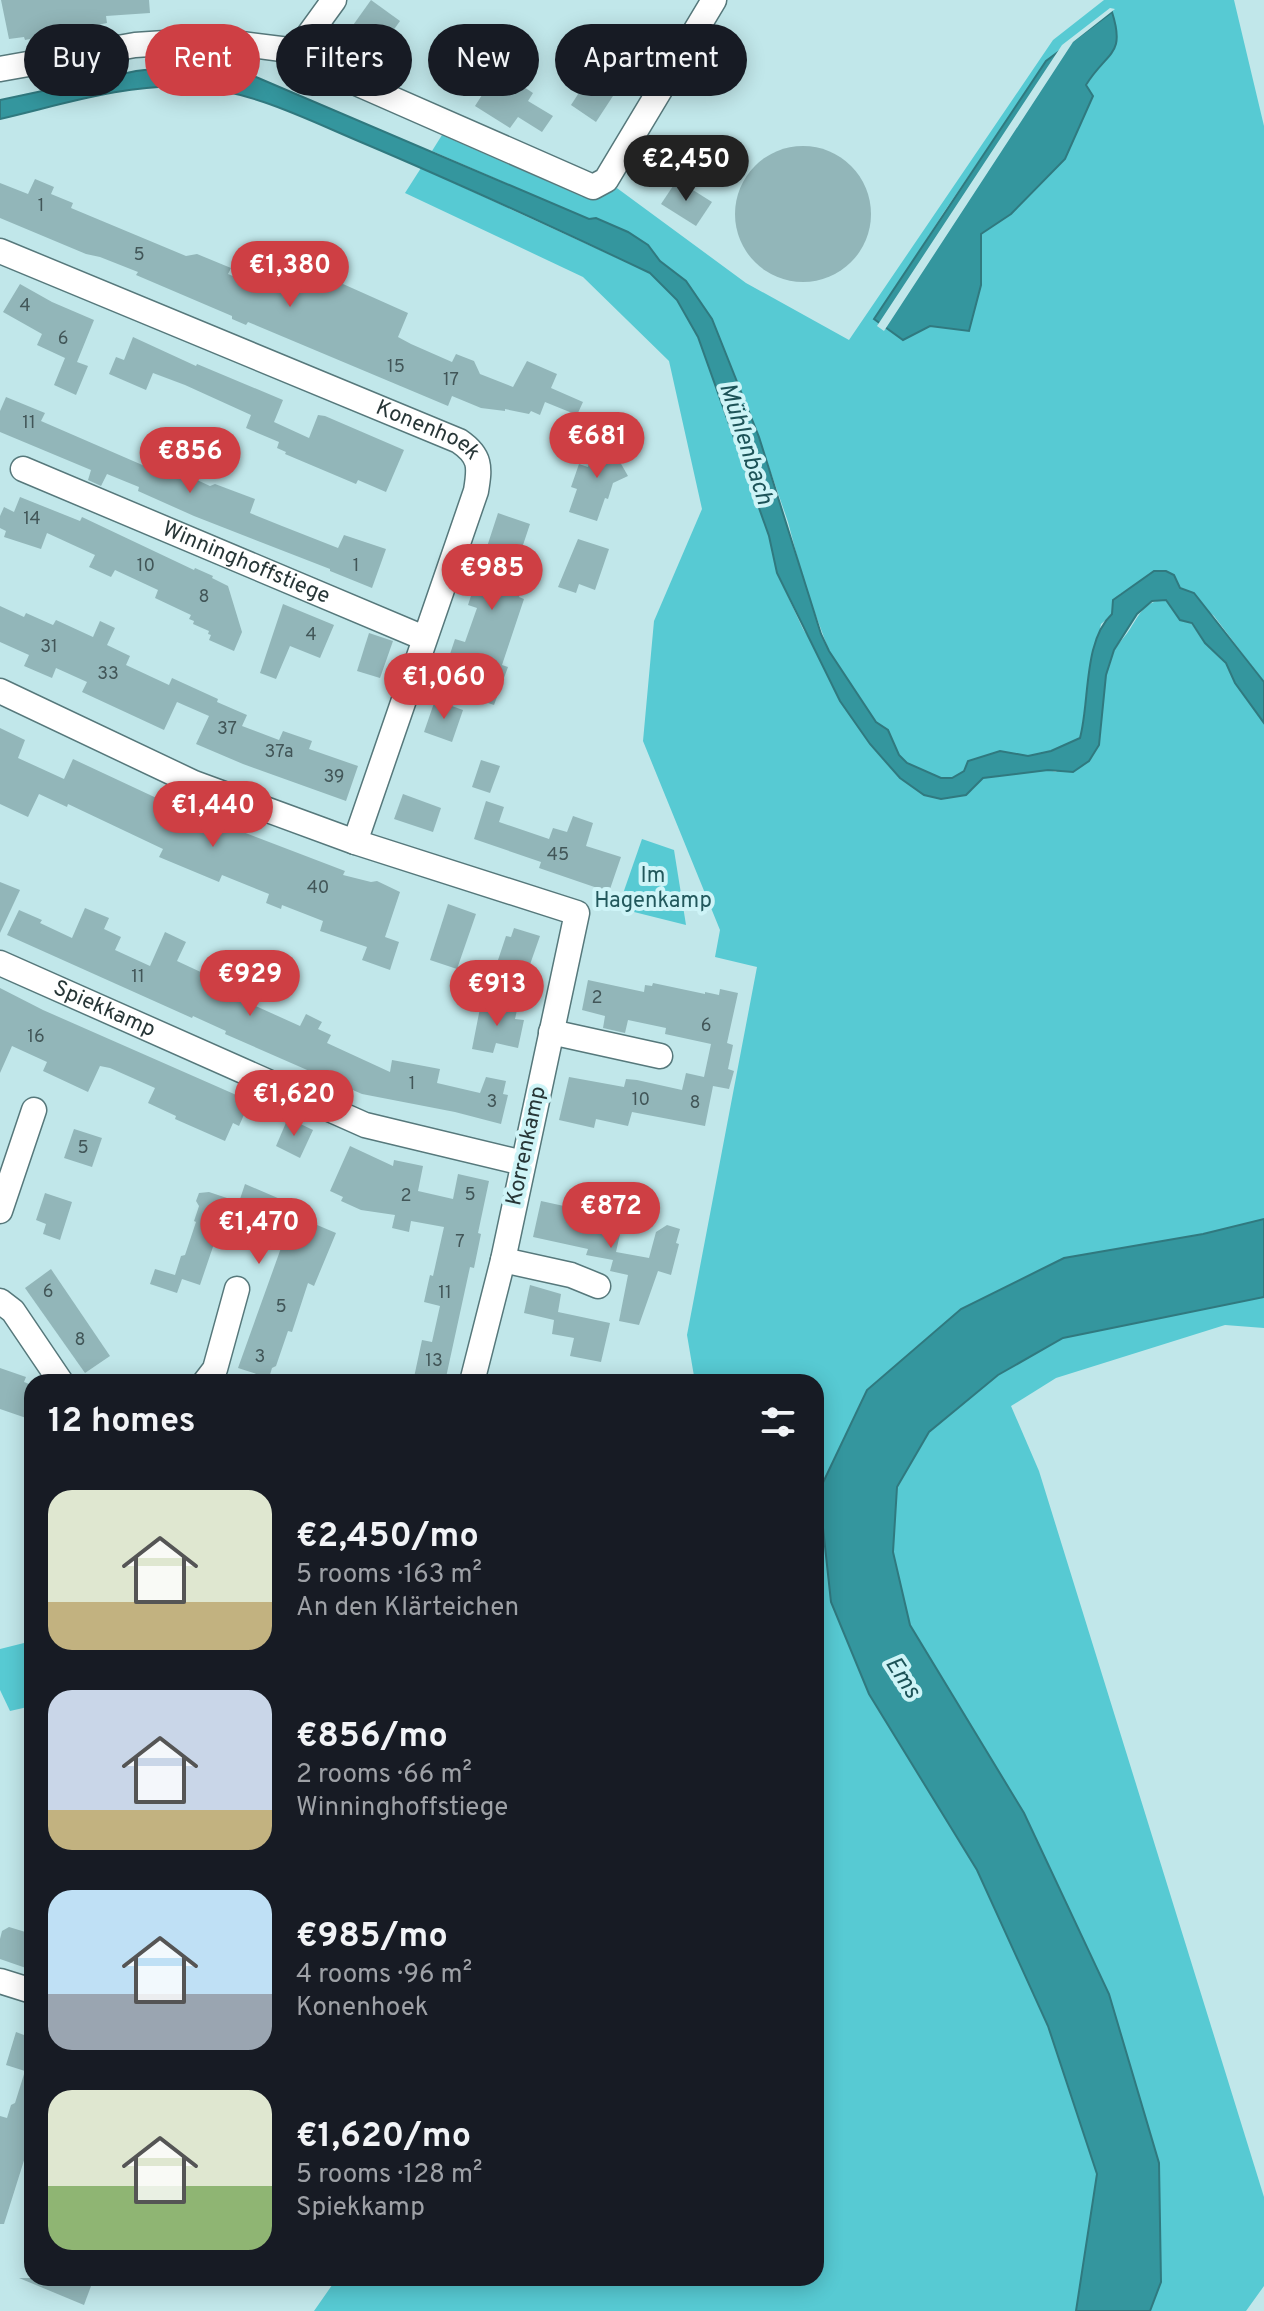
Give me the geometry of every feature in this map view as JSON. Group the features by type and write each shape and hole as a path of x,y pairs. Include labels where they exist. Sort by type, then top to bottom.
{"street":[{"path":"317,24 334,0"},
{"path":"386,96 593,187 606,180 714,0"},
{"path":"0,69 135,45 211,40 276,48"},
{"name":"Konenhoek","path":"0,251 459,441 473,450 479,468 476,491 355,842"},
{"name":"Winninghoffstiege","path":"23,469 424,638"},
{"path":"0,691 194,783 355,842"},
{"name":"Korrenkamp","path":"355,842 577,913 503,1260 474,1374"},
{"name":"Spiekkamp","path":"0,963 365,1125 523,1163"},
{"path":"551,1032 660,1056"},
{"path":"0,1211 34,1110"},
{"path":"503,1260 571,1275 598,1286"},
{"path":"211,1374 237,1289"},
{"path":"0,1301 13,1311 56,1374"},
{"path":"0,1981 24,1988"}],"green space":[{"path":"1104,0 1234,0 1264,126 1264,682 1214,616 1154,571 1120,594 1113,614 1101,624 1086,695 1081,738 1051,751 1028,756 1000,751 969,761 965,771 952,778 941,778 907,763 899,755 888,730 876,722 829,651 805,586 788,522 759,438 686,281 660,261 648,245 597,218 589,219 432,151 442,135 583,197 606,180 746,283 849,340 1053,40","holes":["1112,12 1110,56 1097,68 1011,214 981,234 981,285 930,326 903,340 875,319 1046,62"]},
{"path":"421,168 650,273 677,300 698,337 769,536 777,573 803,629 900,778 972,790 983,778 1048,770 1056,772 1101,735 1103,691 1110,659 1141,613 1148,605 1159,601 1166,600 1180,620 1191,623 1205,643 1226,663 1235,683 1264,723 1264,1219 1203,1234 867,1390 869,1694 977,1870 1048,2026 1097,2174 1076,2311 314,2311 331,2286 824,2286 824,1374 694,1374 687,1335 757,967 715,957 720,930 643,741 654,621 702,509 669,361 583,277 405,193"},
{"name":"Im Hagenkamp","path":"642,839 674,850 686,925 618,908"},
{"path":"1264,1297 1264,1328 1225,1325 1056,1378 1011,1406 1039,1471 1264,2197 1264,2286 1246,2311 1150,2311 1161,2281 1109,1994 1024,1813 910,1625 893,1552 897,1487 929,1432 998,1375 1063,1338"},
{"path":"24,1643 24,1708 10,1711 0,1690 0,1649"}],"water":[{"path":"1112,12 1117,37 1115,45 1086,85 1093,96 1065,159 1011,214 981,234 981,285 969,331 930,326 903,340 874,319 1046,61"},
{"path":"145,70 145,88 129,90 129,72"},
{"name":"Mühlenbach","path":"260,79 276,86 276,96 301,96 589,219 596,218 648,245 660,261 686,281 712,319 759,437 821,634 876,722 888,730 899,755 907,763 941,778 952,778 964,771 968,761 1000,751 1028,756 1051,751 1080,738 1092,655 1096,640 1112,614 1113,600 1154,571 1174,575 1180,588 1194,593 1264,682 1264,723 1235,683 1226,663 1205,643 1192,623 1180,620 1166,600 1152,601 1137,614 1114,650 1106,675 1099,745 1089,761 1073,772 1048,770 983,778 966,795 941,799 924,795 900,778 870,744 840,701 777,573 769,536 698,337 677,300 650,273 507,206 242,96 260,96"},
{"path":"24,95 94,96 0,119 0,100"},
{"path":"803,173 819,176 832,185 841,198 844,214 841,230 832,243 819,252 803,255 787,252 774,243 765,230 762,214 765,198 774,185 787,176"},
{"name":"Ems","path":"1264,1219 1264,1297 1063,1338 998,1375 929,1432 897,1487 893,1552 910,1625 1024,1813 1109,1994 1159,2163 1161,2282 1150,2311 1076,2311 1097,2174 1048,2026 977,1870 869,1694 831,1602 824,1537 824,1480 867,1390 961,1309 1064,1258 1203,1234"}],"pier":[{"path":"1110,8 1115,9 1073,42 884,331 877,326 1062,45"}],"building":[{"path":"1,0 149,0 150,13 106,16 107,23 102,24 24,24 24,37 9,39"},
{"path":"371,0 400,21 398,24 354,24"},
{"path":"481,96 531,96 528,101 553,116 542,132 518,117 510,128 475,106"},
{"path":"577,96 613,96 596,122 571,105"},
{"path":"803,146 829,151 851,166 866,188 871,214 866,240 851,262 829,277 803,282 777,277 755,262 740,240 735,214 740,188 755,166 777,151"},
{"path":"35,179 54,187 51,194 73,203 71,208 186,256 197,254 231,268 228,274 259,287 266,271 312,290 324,262 348,272 343,284 408,313 398,337 452,362 456,354 474,361 480,374 513,387 527,361 557,374 551,388 583,402 577,415 545,402 540,415 531,411 529,414 481,408 452,396 448,406 248,322 246,325 232,319 232,316 136,275 138,272 0,218 0,183 28,194"},
{"path":"677,180 712,202 696,226 661,204"},
{"path":"20,284 94,320 77,362 88,366 76,395 54,385 65,358 37,345 42,334 3,312"},
{"path":"133,337 283,400 274,422 309,438 318,415 404,450 386,492 358,480 356,484 285,454 277,448 279,442 246,428 251,415 185,385 153,373 146,390 109,374 116,357 124,360"},
{"path":"6,397 45,413 41,421 147,467 154,450 186,463 182,473 210,486 215,484 255,499 250,513 282,526 338,548 344,535 386,549 372,588 194,516 107,474 101,486 88,480 91,470 0,432 0,411"},
{"path":"607,439 614,441 618,452 623,453 620,462 628,476 613,483 597,521 569,512 577,489 571,487 579,464 588,467 595,445"},
{"path":"20,497 80,521 82,517 213,576 228,586 242,632 234,651 209,640 209,631 193,624 194,621 189,619 191,615 155,598 158,590 115,570 111,577 89,567 95,555 47,533 41,549 4,537 6,531 0,528 0,516 4,507 14,512"},
{"path":"498,513 530,524 508,590 524,599 502,665 508,667 494,705 464,695 472,671 447,663 455,639 465,642 477,608 468,605"},
{"path":"578,539 609,549 595,590 579,584 576,593 558,587"},
{"path":"283,604 334,625 320,658 290,646 276,679 260,673"},
{"path":"0,606 53,625 56,620 93,637 100,621 115,628 107,645 130,656 126,665 169,685 172,678 218,699 217,702 247,715 242,726 279,740 283,731 312,741 309,749 358,766 346,801 196,744 209,716 177,702 164,730 82,692 87,682 56,668 52,678 24,666 29,655 0,642"},
{"path":"369,633 393,641 380,678 357,671"},
{"path":"435,700 463,710 452,742 424,732"},
{"path":"0,728 25,740 18,758 64,779 73,759 195,816 345,871 343,875 377,881 400,892 385,937 399,942 390,970 362,960 367,947 320,931 323,921 282,905 281,909 266,903 269,894 222,875 219,882 159,857 163,849 68,804 67,807 39,794 28,817 0,804"},
{"path":"481,760 500,766 490,793 472,787"},
{"path":"403,794 441,808 433,832 394,819"},
{"path":"486,801 504,807 499,822 549,839 553,828 567,832 573,816 593,823 586,846 621,857 609,892 539,868 541,862 474,839"},
{"path":"0,882 20,890 0,933"},
{"path":"448,904 476,914 457,969 430,960"},
{"path":"85,908 109,918 104,929 121,937 115,950 150,966 165,932 186,942 177,961 220,981 222,976 246,987 240,999 300,1026 306,1014 322,1022 318,1029 331,1035 327,1043 390,1072 392,1060 440,1069 437,1083 480,1093 486,1077 506,1081 503,1094 508,1095 501,1124 362,1094 7,935 19,910 72,938"},
{"path":"514,928 540,936 527,973 497,963 506,936 511,937"},
{"path":"588,980 644,992 645,985 652,986 653,983 705,994 719,995 720,989 738,993 727,1043 733,1045 728,1069 734,1071 729,1089 713,1086 705,1126 632,1112 628,1126 596,1119 594,1128 559,1120 569,1077 624,1087 626,1079 637,1080 682,1090 686,1073 704,1077 711,1044 665,1034 666,1028 628,1020 625,1033 603,1028 605,1016 582,1010"},
{"path":"0,988 250,1101 239,1126 233,1123 225,1141 148,1103 155,1088 100,1066 88,1092 43,1071 47,1062 12,1046 0,1073"},
{"path":"481,1003 517,1010 515,1019 524,1020 518,1048 496,1043 493,1053 472,1049"},
{"path":"288,1118 313,1130 300,1158 276,1146"},
{"path":"74,1129 102,1138 92,1167 64,1158"},
{"path":"350,1146 393,1166 394,1160 423,1166 418,1191 453,1199 458,1174 489,1181 474,1268 470,1267 447,1374 415,1374 422,1340 432,1342 440,1306 424,1302 444,1227 411,1221 409,1232 392,1228 395,1215 361,1210 341,1201 343,1197 330,1191"},
{"path":"245,1184 287,1202 284,1211 336,1233 314,1286 308,1283 292,1332 288,1331 270,1374 257,1374 238,1368 281,1248 269,1243 276,1226 236,1213 229,1233 219,1229 200,1285 182,1279 177,1293 150,1284 155,1269 175,1275 196,1222 199,1193 209,1192 239,1202"},
{"path":"45,1193 72,1202 60,1240 43,1234 46,1224 36,1220"},
{"path":"541,1201 624,1216 616,1252 649,1258 656,1232 667,1225 680,1229 671,1275 658,1271 639,1325 619,1321 628,1275 610,1271 613,1260 586,1255 588,1249 533,1237"},
{"path":"51,1269 110,1356 85,1373 25,1288"},
{"path":"530,1285 561,1294 558,1312 610,1323 601,1362 570,1356 574,1338 552,1334 554,1320 524,1313"},
{"path":"0,1368 24,1376 24,1417 0,1409"},
{"path":"9,1927 24,1932 24,1967 0,1959 2,1931"},
{"path":"16,2032 24,2035 24,2071 6,2065"},
{"path":"24,2074 24,2160 4,2224 0,2224 0,2116 7,2118 11,2105 15,2103"},
{"path":"38,2286 91,2286 84,2305"}]}
